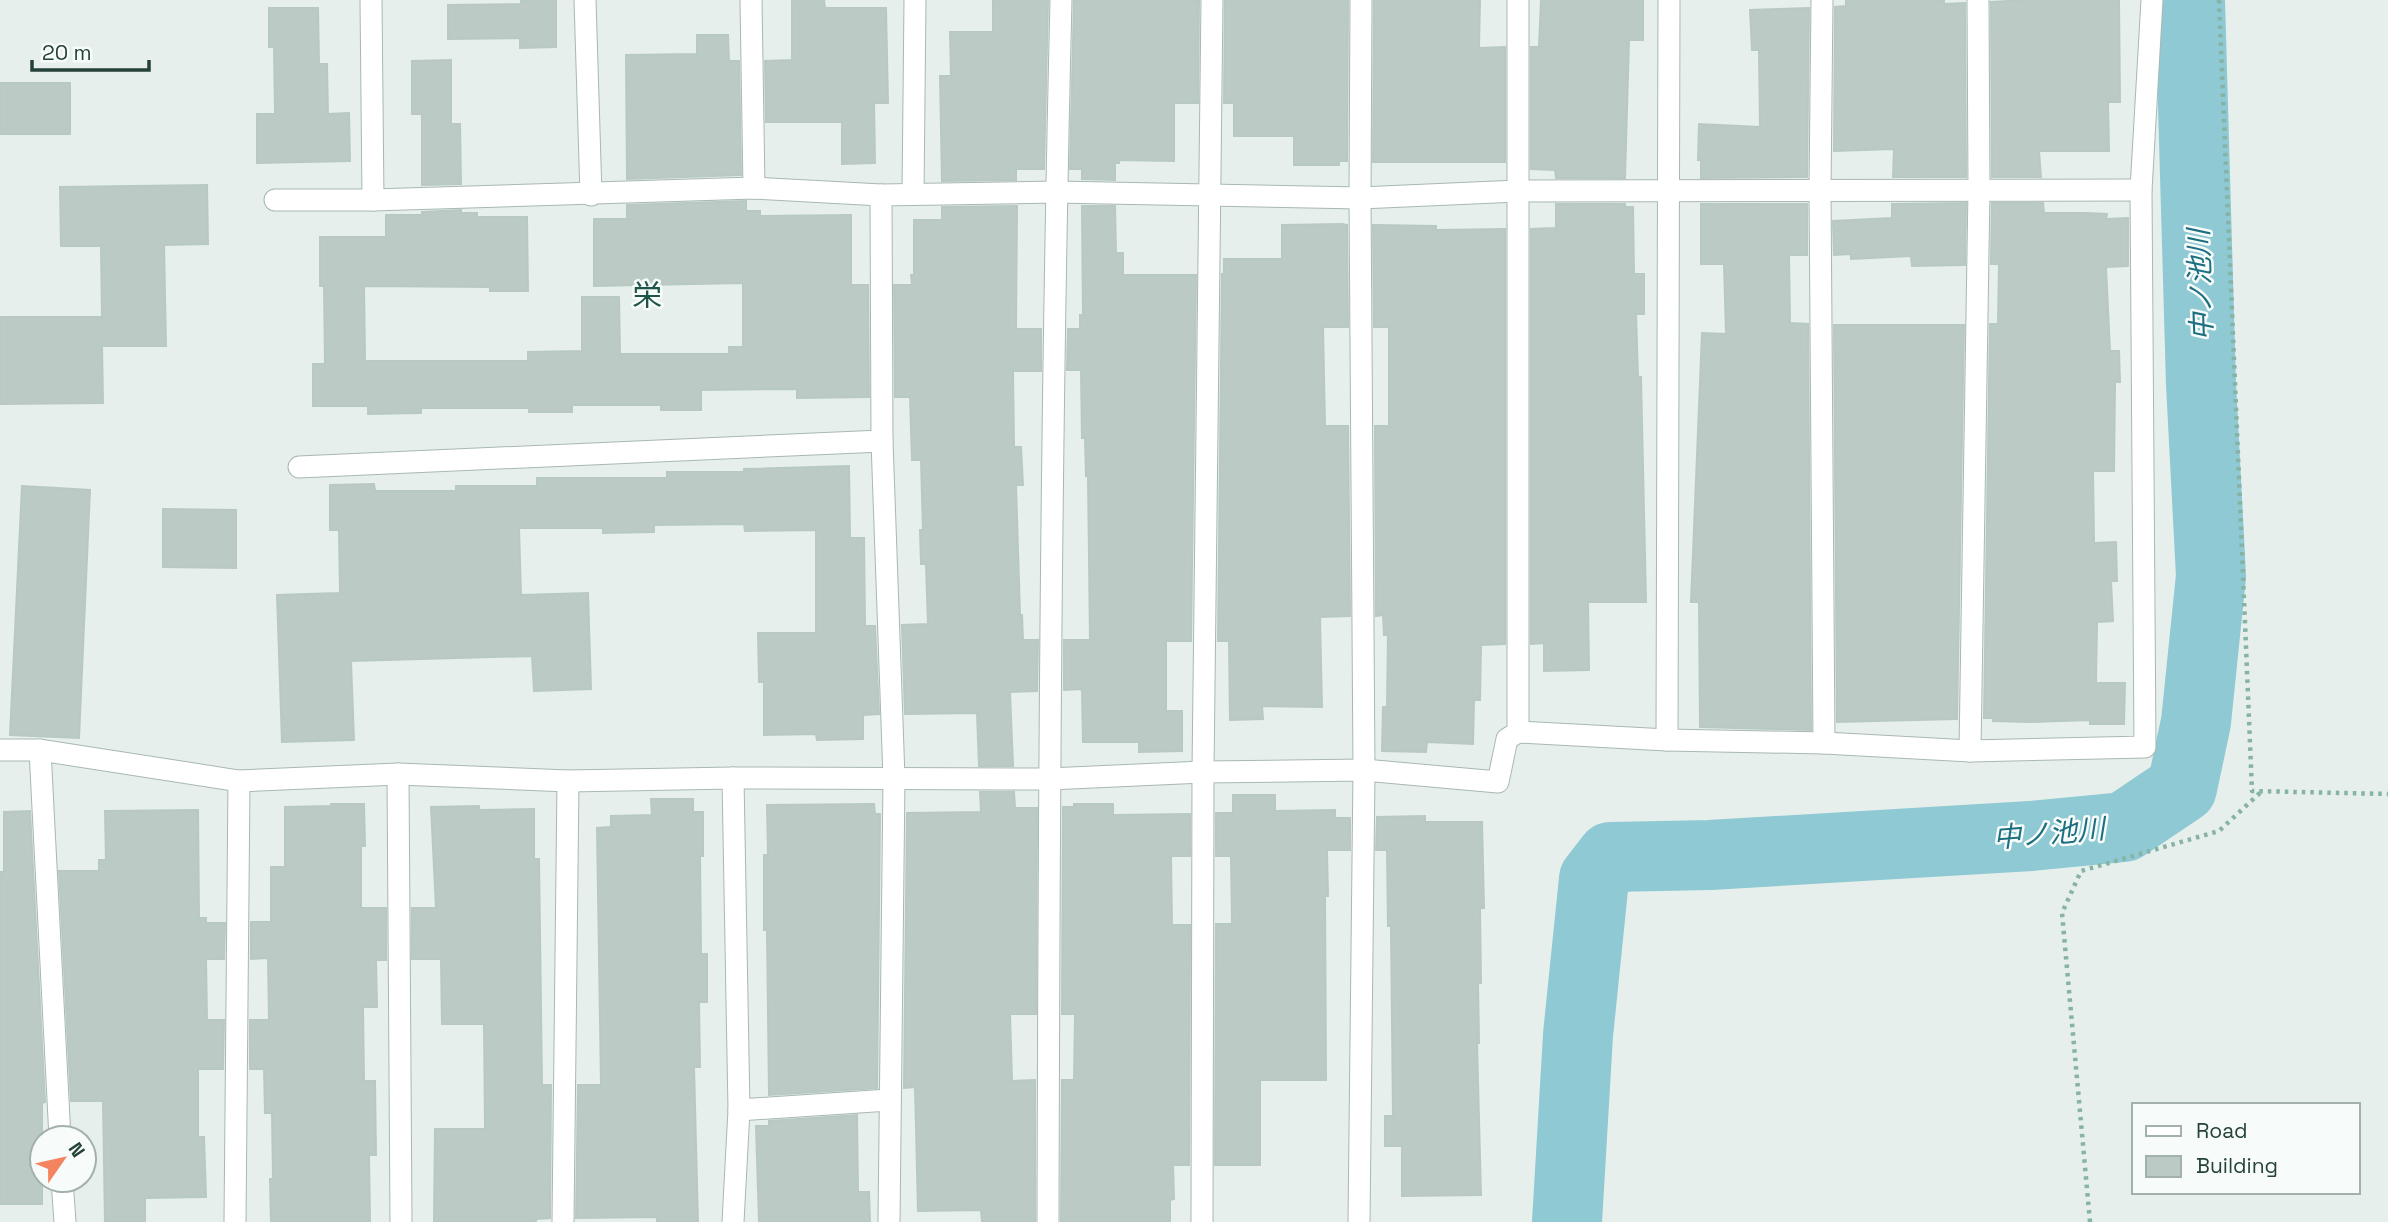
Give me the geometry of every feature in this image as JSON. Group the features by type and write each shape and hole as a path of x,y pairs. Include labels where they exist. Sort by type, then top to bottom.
{"street":[{"path":"371,0 373,200"},
{"path":"585,0 591,195"},
{"path":"751,0 754,188"},
{"path":"913,194 915,0"},
{"path":"1048,1222 1049,779 1061,0"},
{"path":"1202,1222 1203,772 1212,0"},
{"path":"1359,1222 1364,770 1360,198 1362,0"},
{"path":"1518,0 1518,732"},
{"path":"1667,740 1669,0"},
{"path":"1822,0 1820,189 1824,743"},
{"path":"1970,751 1979,190 1978,0"},
{"path":"0,750 40,750 239,781 398,774 568,781 733,778 1049,779 1203,772 1364,770 1498,782 1507,739 1518,732 1970,751 2145,747 2141,190 2152,0"},
{"path":"275,200 591,195 754,188 881,195 1056,192 1360,198 1518,191 2141,190"},
{"path":"881,195 882,441 894,778 889,1222"},
{"path":"299,467 882,441"},
{"path":"40,750 59,1124"},
{"path":"398,774 401,1222"},
{"path":"733,778 739,1110 733,1222"},
{"path":"235,1222 239,781"},
{"path":"563,1222 568,781"},
{"path":"739,1110 889,1100"},
{"path":"63,1194 65,1222"}],"path":[{"path":"2219,0 2252,790 2388,794"},
{"path":"2090,1222 2063,914 2081,871 2219,831 2262,791"}],"building":[{"path":"521,0 556,0 556,47 520,48 520,38 448,39 448,5 521,4"},
{"path":"792,0 824,0 825,8 886,8 888,103 874,103 875,163 842,164 842,122 766,122 765,61 792,60"},
{"path":"993,0 1048,0 1044,169 1016,169 1016,180 942,181 940,76 951,76 950,32 993,32"},
{"path":"1074,0 1199,0 1198,103 1174,103 1174,161 1119,160 1119,163 1115,163 1115,180 1082,179 1082,169 1070,169"},
{"path":"1225,0 1348,0 1347,161 1339,161 1339,165 1294,165 1294,136 1234,136 1234,103 1224,103"},
{"path":"1374,0 1480,0 1479,48 1505,47 1505,162 1373,162"},
{"path":"1541,0 1643,0 1643,40 1629,40 1625,178 1556,178 1555,170 1531,169 1531,47 1539,47"},
{"path":"1846,0 1944,0 1944,4 1965,3 1966,177 1893,177 1894,149 1834,151 1835,7 1846,6"},
{"path":"2119,0 2120,102 2108,102 2109,151 2039,151 2041,177 1992,177 1991,2"},
{"path":"269,8 318,8 319,64 327,64 328,114 349,113 350,161 257,163 257,114 275,114 274,47 269,47"},
{"path":"1809,8 1807,177 1701,178 1701,160 1698,160 1699,124 1760,127 1759,50 1752,50 1750,10"},
{"path":"697,35 728,35 729,61 739,61 741,175 627,179 626,55 697,54"},
{"path":"451,60 451,124 460,124 461,184 422,185 422,114 412,114 412,61"},
{"path":"0,83 70,83 70,134 0,134"},
{"path":"207,185 208,244 164,245 166,346 102,346 103,403 0,404 0,317 102,317 101,246 61,246 60,187"},
{"path":"746,201 746,211 760,211 760,216 851,215 851,285 868,285 869,397 797,398 797,389 701,390 701,410 661,410 661,405 572,405 572,412 529,412 529,408 421,408 421,413 368,414 368,406 313,406 313,364 325,364 320,237 386,237 386,215 422,215 422,212 461,210 461,213 477,213 477,217 527,217 528,291 490,291 490,287 364,286 365,361 528,361 528,352 582,351 582,297 619,297 620,354 729,354 729,347 743,347 743,283 594,286 594,219 627,219 627,205"},
{"path":"1966,203 1965,265 1912,266 1911,256 1851,259 1851,254 1834,255 1833,221 1892,218 1892,204"},
{"path":"1992,203 2043,203 2044,213 2107,214 2106,219 2128,218 2128,266 2106,267 2110,351 2119,351 2120,382 2115,382 2114,471 2093,471 2094,543 2116,542 2117,581 2111,581 2113,621 2097,622 2096,683 2125,683 2124,724 2090,724 2090,720 1993,721 1993,718 1984,718 1990,324 1998,324 1999,264 1991,264"},
{"path":"1556,204 1625,204 1625,207 1633,207 1634,274 1644,274 1644,314 1636,314 1638,377 1641,377 1646,602 1588,602 1589,670 1544,671 1544,643 1531,644 1531,229 1556,228"},
{"path":"1701,204 1807,204 1807,255 1789,255 1790,323 1808,324 1811,730 1700,727 1699,602 1691,602 1702,333 1726,334 1724,264 1701,264"},
{"path":"1017,206 1016,329 1041,329 1041,371 1013,371 1014,447 1021,447 1023,485 1016,485 1020,615 1023,640 1038,640 1037,691 1010,692 1013,766 979,766 977,713 905,714 902,625 928,624 926,564 921,564 921,460 912,460 910,397 895,397 894,285 912,285 914,220 942,220 942,207"},
{"path":"1082,206 1115,206 1116,253 1123,253 1123,275 1196,275 1191,641 1166,641 1166,711 1182,711 1182,751 1139,752 1139,742 1083,742 1082,689 1064,690 1064,640 1090,640 1088,476 1085,438 1082,438 1081,370 1067,370 1068,329 1080,329 1080,315 1083,315"},
{"path":"1282,225 1347,225 1348,327 1323,327 1325,426 1348,426 1350,616 1320,617 1322,707 1262,706 1263,719 1230,720 1229,641 1218,641 1224,259 1282,259"},
{"path":"1373,225 1436,226 1436,230 1505,229 1505,644 1481,645 1480,700 1474,700 1473,744 1427,742 1426,752 1382,751 1383,707 1387,707 1388,635 1384,635 1383,615 1376,616 1375,426 1389,426 1389,327 1374,327"},
{"path":"1834,325 1964,325 1957,719 1837,722"},
{"path":"849,466 850,538 864,538 865,626 875,626 879,714 863,715 863,739 817,740 816,734 764,735 764,682 759,682 758,633 816,633 816,530 745,531 744,524 654,525 654,532 603,533 603,528 519,528 521,595 588,593 591,689 534,691 532,656 351,661 354,740 282,742 277,595 340,593 339,530 330,530 330,485 374,484 375,491 456,491 456,486 537,486 537,478 667,478 667,472 744,472 744,469"},
{"path":"22,486 90,490 79,738 10,735"},
{"path":"163,509 236,510 236,568 163,567"},
{"path":"980,792 1014,792 1015,808 1037,808 1036,1014 1010,1014 1012,1081 1035,1080 1035,1222 982,1222 981,1210 918,1211 915,1087 904,1088 907,813 981,812"},
{"path":"1233,795 1275,795 1275,811 1335,810 1335,818 1350,818 1350,850 1327,850 1326,1080 1260,1080 1260,1165 1215,1165 1216,924 1232,924 1231,856 1216,856 1216,813 1233,813"},
{"path":"651,799 693,799 693,812 703,812 703,856 700,856 701,954 707,954 707,1002 699,1002 700,1067 694,1067 698,1222 657,1222 657,1217 576,1218 578,1085 601,1085 597,828 611,827 611,816 652,815"},
{"path":"364,804 365,846 361,846 361,908 386,908 386,960 376,960 377,1007 363,1007 364,1081 375,1081 376,1155 369,1155 370,1222 271,1222 272,1113 265,1113 264,1069 250,1069 250,1020 269,1020 268,958 251,959 251,922 271,922 271,867 285,867 285,807"},
{"path":"874,804 875,814 880,814 877,1088 769,1095 767,930 764,930 764,855 768,855 767,805"},
{"path":"1074,804 1113,804 1113,815 1190,814 1190,856 1171,856 1172,925 1190,925 1189,1165 1173,1165 1174,1199 1170,1200 1170,1222 1061,1222 1062,1080 1074,1080 1075,1014 1062,1014 1063,807 1074,807"},
{"path":"479,806 479,810 534,809 534,859 539,859 542,1085 551,1085 550,1218 536,1219 536,1222 434,1222 435,1129 485,1129 484,1024 442,1024 441,959 412,959 412,908 436,908 431,807"},
{"path":"198,810 199,918 206,918 206,923 225,923 224,959 206,959 207,1020 224,1020 223,1069 198,1069 198,1137 204,1137 206,1197 145,1198 145,1222 105,1222 103,1101 71,1101 59,871 99,871 99,860 106,860 105,811"},
{"path":"30,811 45,1102 42,1103 42,1124 28,1124 28,1194 42,1194 42,1204 0,1204 0,872 4,872 4,812"},
{"path":"1425,816 1425,822 1482,822 1484,908 1480,908 1481,983 1478,983 1477,1043 1481,1195 1402,1196 1402,1146 1385,1146 1385,1116 1393,1116 1391,926 1388,926 1387,850 1376,850 1377,817"},
{"path":"857,1115 858,1192 869,1192 870,1222 759,1222 756,1126 769,1126 769,1121"}],"waterway":[{"name":"中ノ池川","path":"1567,1222 1578,1035 1594,879 1611,857 1710,855 2031,836 2124,827 2182,788 2196,722 2211,576 2201,384 2190,0"}],"district":[{"name":"栄","path":"647,295"}]}
